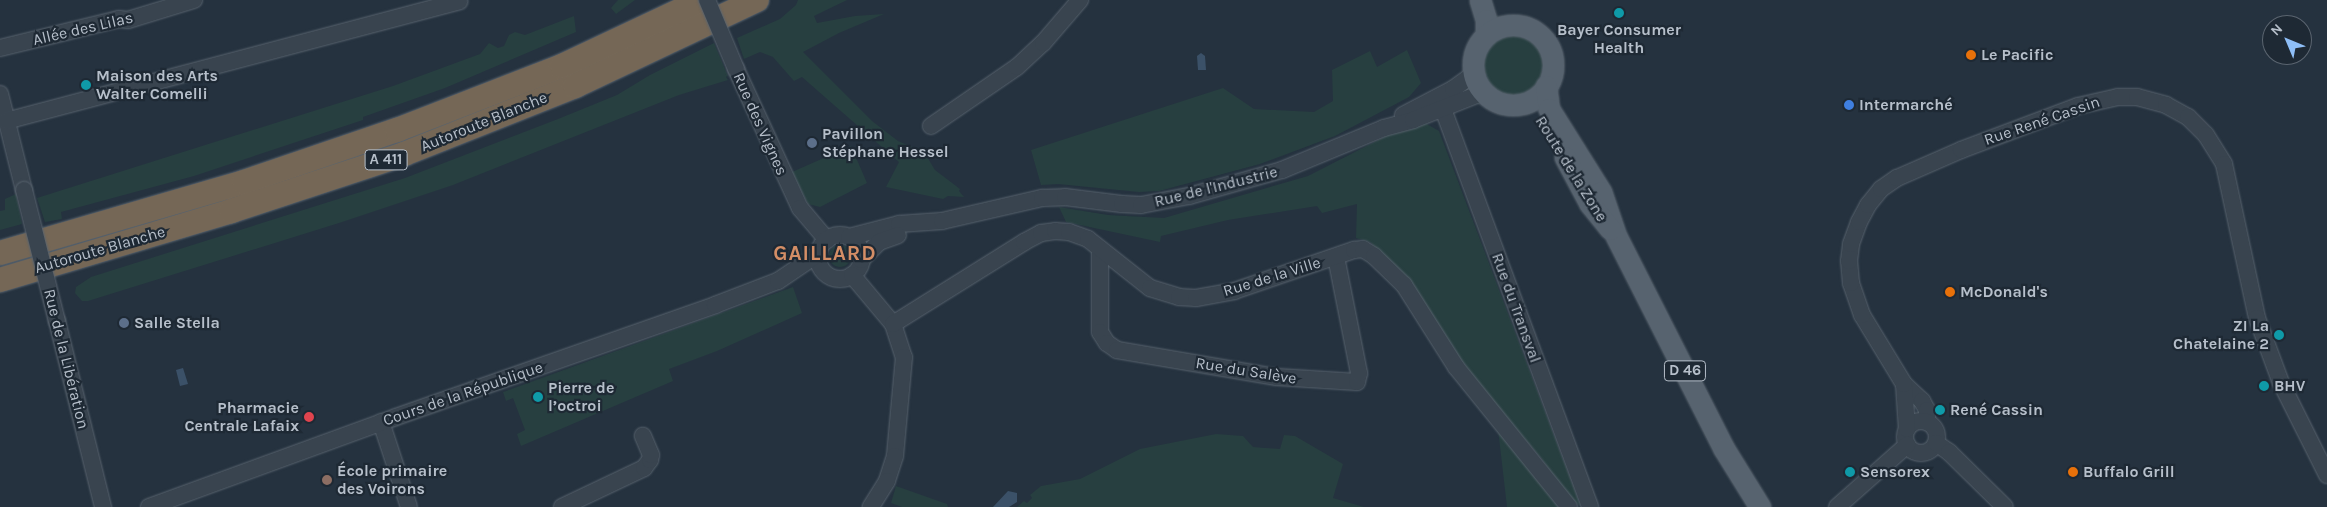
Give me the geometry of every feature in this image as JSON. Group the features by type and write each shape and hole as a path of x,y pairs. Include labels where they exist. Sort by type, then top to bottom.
{"highway":[{"name":"Autoroute Blanche","path":"0,253 244,182 397,130 562,66 702,0"},
{"name":"Autoroute Blanche","path":"0,280 231,211 412,150 575,86 757,0"}],"main road":[{"path":"1480,0 1486,20 1486,35"},
{"path":"1493,0 1508,26"},
{"path":"1519,25 1530,28 1546,42 1551,54 1552,66 1546,86 1539,94 1527,102 1516,104 1504,103 1479,83 1474,55 1486,35 1494,30 1508,26 1519,25"},
{"name":"Route de la Zone","path":"1546,86 1549,109 1601,192 1616,236 1724,450 1761,506"},
{"name":"Route de la Zone","path":"1527,102 1556,142 1590,204 1616,236"}],"street":[{"name":"Allée des Lilas","path":"0,48 119,19 128,20 194,0"},
{"name":"Rue des Vignes","path":"708,0 736,69 800,208 826,240"},
{"path":"932,126 1017,67 1043,43 1080,0"},
{"path":"6,121 459,1"},
{"name":"Rue de l'Industrie","path":"849,237 899,224 936,222 1054,196 1122,204 1162,202 1282,170 1384,128 1443,109 1479,83"},
{"name":"Rue de l'Industrie","path":"1384,128 1409,111 1453,89 1479,83"},
{"name":"Rue de la Libération","path":"0,94 103,507"},
{"name":"Rue René Cassin","path":"2005,507 1949,452 1936,443 1936,430 1927,422 1927,410 1922,401 1904,384 1862,315 1850,283 1849,261 1853,238 1862,215 1876,194 1891,182 1913,170 2078,106 2118,97 2152,100 2180,112 2196,124 2214,145 2224,164 2256,318 2281,383 2327,475"},
{"name":"Rue du Transval","path":"1443,109 1590,507"},
{"name":"Rue de l'Industrie","path":"861,260 875,245 890,237 948,229 1011,206"},
{"name":"Rue de la Ville","path":"893,324 953,284 1041,233 1069,232 1088,239 1150,288 1179,297 1196,298 1243,288 1354,250 1367,250 1404,285 1444,351 1569,507"},
{"path":"840,235 849,237 859,246 861,260 858,268 852,275 839,279 827,274 820,267 818,254 826,240 840,235"},
{"name":"Rue du Salève","path":"1100,249 1100,332 1107,343 1116,350 1277,377 1357,382 1359,373 1336,257"},
{"name":"Cours de la République","path":"778,281 818,254"},
{"name":"Cours de la République","path":"149,507 381,422 778,281 827,274"},
{"path":"852,275 893,324 904,357 898,442 887,481 871,507"},
{"name":"Rue René Cassin","path":"1904,384 1907,428 1904,437 1907,445"},
{"path":"1907,428 1916,421 1927,422"},
{"path":"381,422 409,507"},
{"path":"562,507 644,468 651,455 644,436"},
{"path":"1842,503 1907,445 1913,451 1922,453 1930,450 1936,443"}],"green space":[{"path":"618,0 635,0 616,14 611,8"},
{"path":"798,0 847,0 814,16 817,23 855,16 884,14 839,33 803,52 872,121 898,141 924,152 935,170 960,189 959,191 964,197 948,196 943,199 886,187 899,162 802,77 794,81 773,57 760,52 744,59 737,38 780,19 796,5"},
{"path":"574,16 576,32 445,88 363,117 363,120 194,176 61,212 62,219 45,222 37,198 393,86 480,54 489,43 498,48 504,46 509,35 515,32 525,35"},
{"path":"1512,34 1524,36 1534,43 1541,53 1543,65 1541,77 1534,87 1524,94 1512,96 1500,94 1490,87 1483,77 1481,65 1483,53 1490,43 1500,36"},
{"path":"714,43 728,80 679,95 453,185 339,223 88,301 82,301 75,293 76,287 91,277 405,178 558,119 617,95 650,75"},
{"path":"1407,50 1421,83 1409,97 1335,136 1260,164 1159,191 1139,192 1058,184 1041,185 1031,150 1223,88 1254,109 1314,112 1333,101 1332,70 1370,51 1377,67"},
{"path":"1425,123 1439,131 1581,507 1568,496 1541,458 1461,364 1383,254 1370,242 1356,238 1357,204 1322,213 1317,206 1228,220 1161,236 1160,242 1066,222 1059,207 1108,215 1164,218 1308,176 1392,133"},
{"path":"851,146 867,183 820,207 808,204 792,172"},
{"path":"16,194 22,224 0,230 0,211 5,210 5,199"},
{"path":"840,245 848,248 851,256 848,264 840,267 832,264 829,256 832,248"},
{"path":"793,287 802,313 717,351 669,369 673,381 521,446 517,434 525,430 513,398 506,401 503,392"},
{"path":"1498,429 1558,507 1507,507"},
{"path":"1216,434 1243,436 1253,447 1280,449 1284,435 1295,436 1343,464 1333,498 1364,507 1017,507 1024,501 1027,503 1032,498 1030,495 1041,486 1080,479 1140,449"},
{"path":"896,486 947,504 948,507 902,507 891,503"}],"water":[{"path":"1201,53 1205,56 1206,70 1198,70 1197,56"},
{"path":"183,368 188,384 180,386 176,370"},
{"path":"1008,491 1017,493 1017,502 1009,507 993,507"}],"place":[{"name":"Bayer Consumer Health","path":"1619,13"},
{"name":"Le Pacific","path":"1971,55"},
{"name":"Maison des Arts Walter Comelli","path":"86,85"},
{"name":"Intermarché","path":"1849,105"},
{"name":"Pavillon Stéphane Hessel","path":"812,143"},
{"name":"McDonald's","path":"1950,292"},
{"name":"Salle Stella","path":"124,323"},
{"name":"ZI La Chatelaine 2","path":"2279,335"},
{"name":"BHV","path":"2264,386"},
{"name":"Pierre de l’octroi","path":"538,397"},
{"name":"René Cassin","path":"1940,410"},
{"name":"Pharmacie Centrale Lafaix","path":"309,417"},
{"name":"Sensorex","path":"1850,472"},
{"name":"Buffalo Grill","path":"2073,472"},
{"name":"École primaire des Voirons","path":"327,480"}],"district":[{"name":"GAILLARD","path":"825,253"}]}
